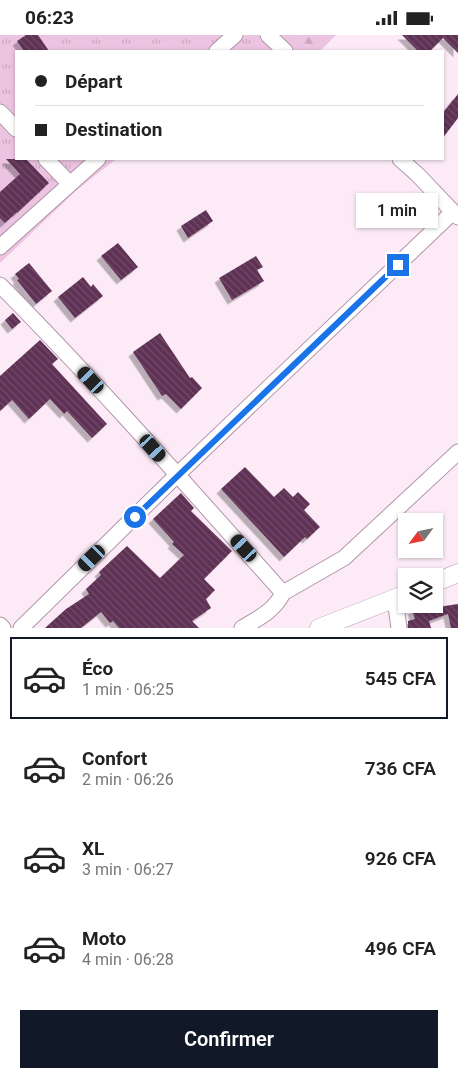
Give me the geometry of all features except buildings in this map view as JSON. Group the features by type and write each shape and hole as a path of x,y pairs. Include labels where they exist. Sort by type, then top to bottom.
{"street":[{"path":"218,50 235,35"},
{"path":"268,35 284,50"},
{"path":"0,112 15,128"},
{"path":"47,160 70,184"},
{"path":"0,247 97,160"},
{"path":"21,628 178,475 455,215 418,175 401,160"},
{"path":"0,285 54,340 283,593"},
{"path":"242,628 268,612 278,603 283,593 344,559 458,453"},
{"path":"443,579 458,573"},
{"path":"319,628 398,597"},
{"path":"399,613 399,628"},
{"path":"0,625 3,628"}],"green space":[{"path":"0,35 294,35 310,50 15,50 15,160 115,160 78,189 0,263"},
{"path":"294,35 336,35 321,50 310,50"}],"route":[{"path":"135,517 398,265"}]}
